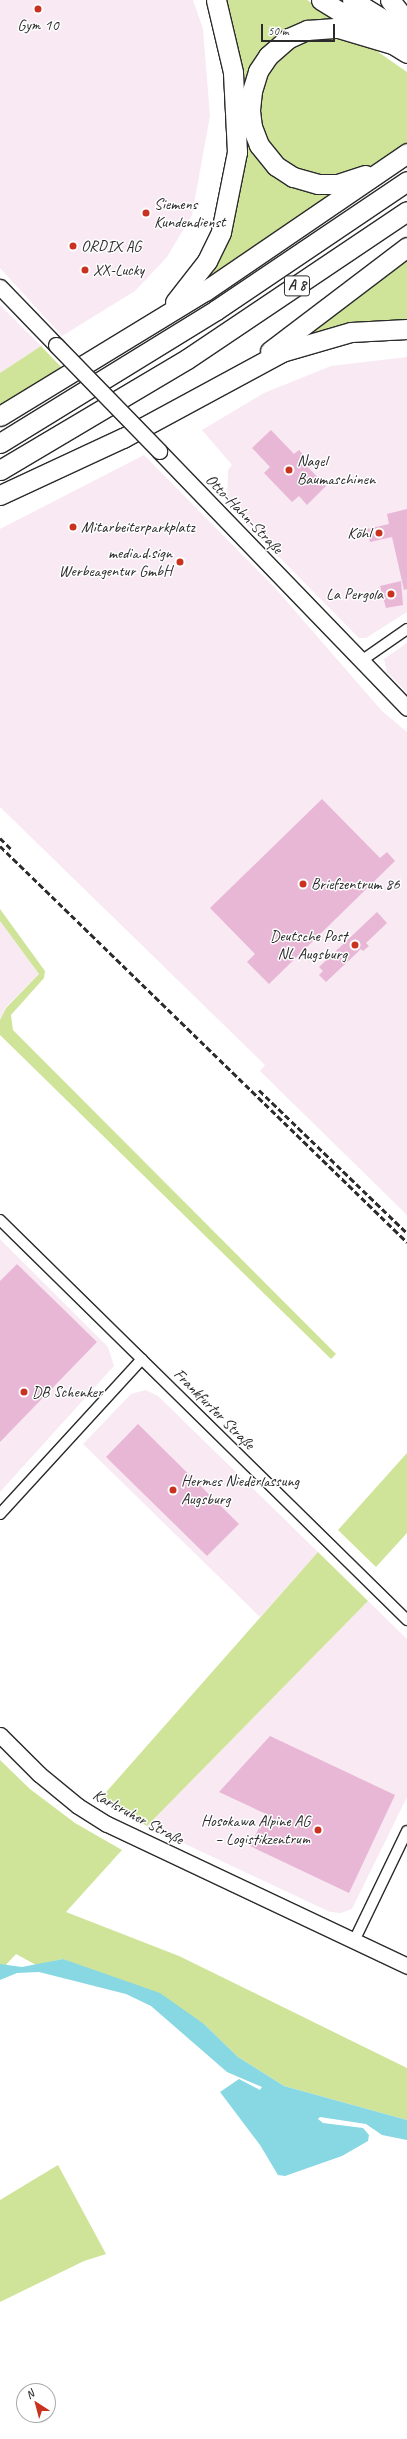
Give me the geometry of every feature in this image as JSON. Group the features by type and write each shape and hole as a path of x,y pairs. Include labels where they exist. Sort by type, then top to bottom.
{"highway":[{"path":"150,325 188,289 207,261 221,232 230,197 237,152 237,109 233,72 216,0"},
{"path":"321,0 402,44"},
{"path":"352,0 402,44"},
{"path":"390,0 407,22"},
{"path":"402,44 338,28 316,29 296,34 281,44 262,63 252,91 250,110 255,136 269,159 302,180 337,184 402,157"},
{"path":"0,416 150,325 402,157"},
{"name":"A 8","path":"0,443 216,310 407,181"},
{"name":"A 8","path":"0,470 187,359 407,211"},
{"path":"247,369 407,247"},
{"path":"0,495 123,438 247,369 282,352 321,339 379,328 407,329"}],"street":[{"name":"Otto-Hahn-Straße","path":"0,287 407,708"},
{"path":"361,661 407,629"},
{"name":"Frankfurter Straße","path":"0,1220 407,1620"},
{"path":"0,1514 142,1359"},
{"name":"Karlsruher Straße","path":"0,1735 39,1774 78,1806 107,1824 407,1966"},
{"path":"354,1941 407,1831"}],"shaded area":[{"path":"0,0 193,0 203,29 210,116 192,215 167,257 135,291 62,336 0,268"},
{"path":"0,305 41,346 0,373"},
{"path":"407,357 407,612 366,638 359,638 227,504 228,470 232,465 202,430 264,393 331,366"},
{"path":"144,455 276,589 382,711 407,732 407,1215 260,1071 265,1065 0,807 0,529"},
{"path":"407,643 407,693 387,672 384,659"},
{"path":"0,921 39,974 6,1007 0,1020"},
{"name":"DB Schenker","path":"0,1239 108,1347 114,1366 0,1492"},
{"path":"146,1390 158,1396 318,1552 260,1617 83,1444 131,1394"},
{"name":"Hosokawa Alpine AG – Logistikzentrum","path":"368,1601 407,1639 407,1797 352,1909 341,1913 330,1912 147,1826"}],"green space":[{"path":"220,0 307,0 349,26 294,29 245,93 271,168 339,190 199,284 236,198"},
{"path":"319,35 344,36 368,45 407,72 407,145 378,165 332,184 284,169 257,128 261,79 275,58 295,42"},
{"path":"407,259 407,325 303,339"},
{"path":"41,346 63,369 0,408 0,373"},
{"path":"0,909 45,971 44,978 11,1015 13,1030 336,1354 331,1359 0,1035 0,1020 6,1008 39,974 0,921"},
{"path":"407,1453 407,1533 376,1567 338,1530"},
{"path":"318,1552 368,1601 147,1826 100,1799"},
{"path":"0,1760 30,1789 75,1823 122,1850 66,1912 179,1956 407,2068 407,2120 284,2086 238,2057 204,2024 63,1959 36,1965 16,1954 4,1967 0,1964"},
{"path":"58,2165 106,2254 84,2261 0,2302 0,2200"}],"water":[{"path":"63,1959 160,1993 204,2024 238,2057 284,2086 407,2120 407,2140 382,2135 366,2124 320,2117 318,2119 323,2123 363,2128 369,2135 368,2141 342,2156 285,2176 278,2175 260,2145 220,2092 239,2079 260,2090 262,2087 227,2072 151,2006 126,1994 39,1972 17,1973 0,1980 0,1964 22,1967"}],"building":[{"name":"Nagel Baumaschinen","path":"271,430 294,454 299,450 309,461 305,464 326,486 307,505 299,496 292,502 264,473 270,467 252,448"},
{"path":"407,509 407,589 404,590 392,537 370,542 367,529 389,524 387,514"},
{"name":"La Pergola","path":"401,581 403,605 386,608 380,586"},
{"name":"Briefzentrum 86","path":"322,799 380,858 387,852 395,861 269,984 247,962 255,954 210,908"},
{"name":"Deutsche Post NL Augsburg","path":"377,912 387,923 366,943 369,946 363,951 361,949 326,982 319,975 323,971 319,967"},
{"name":"DB Schenker","path":"17,1264 97,1342 0,1442 0,1281"},
{"name":"Hermes Niederlassung Augsburg","path":"138,1424 239,1524 207,1556 106,1457"},
{"name":"Hosokawa Alpine AG – Logistikzentrum","path":"270,1736 395,1795 349,1893 250,1846 266,1814 219,1792"}],"railway":[{"path":"0,838 11,849"},
{"path":"0,846 407,1242"},
{"path":"259,1090 407,1233"}],"place":[{"name":"Gym 10","path":"38,9"},
{"name":"Siemens Kundendienst","path":"146,213"},
{"name":"ORDIX AG","path":"73,246"},
{"name":"XX-Lucky","path":"85,270"},
{"name":"Nagel Baumaschinen","path":"289,470"},
{"name":"Mitarbeiterparkplatz","path":"73,527"},
{"name":"Köhl","path":"379,533"},
{"name":"media.d.sign Werbeagentur GmbH","path":"180,562"},
{"name":"La Pergola","path":"391,594"},
{"name":"Briefzentrum 86","path":"303,884"},
{"name":"Deutsche Post NL Augsburg","path":"355,945"},
{"name":"DB Schenker","path":"24,1392"},
{"name":"Hermes Niederlassung Augsburg","path":"173,1490"},
{"name":"Hosokawa Alpine AG – Logistikzentrum","path":"318,1830"}]}
